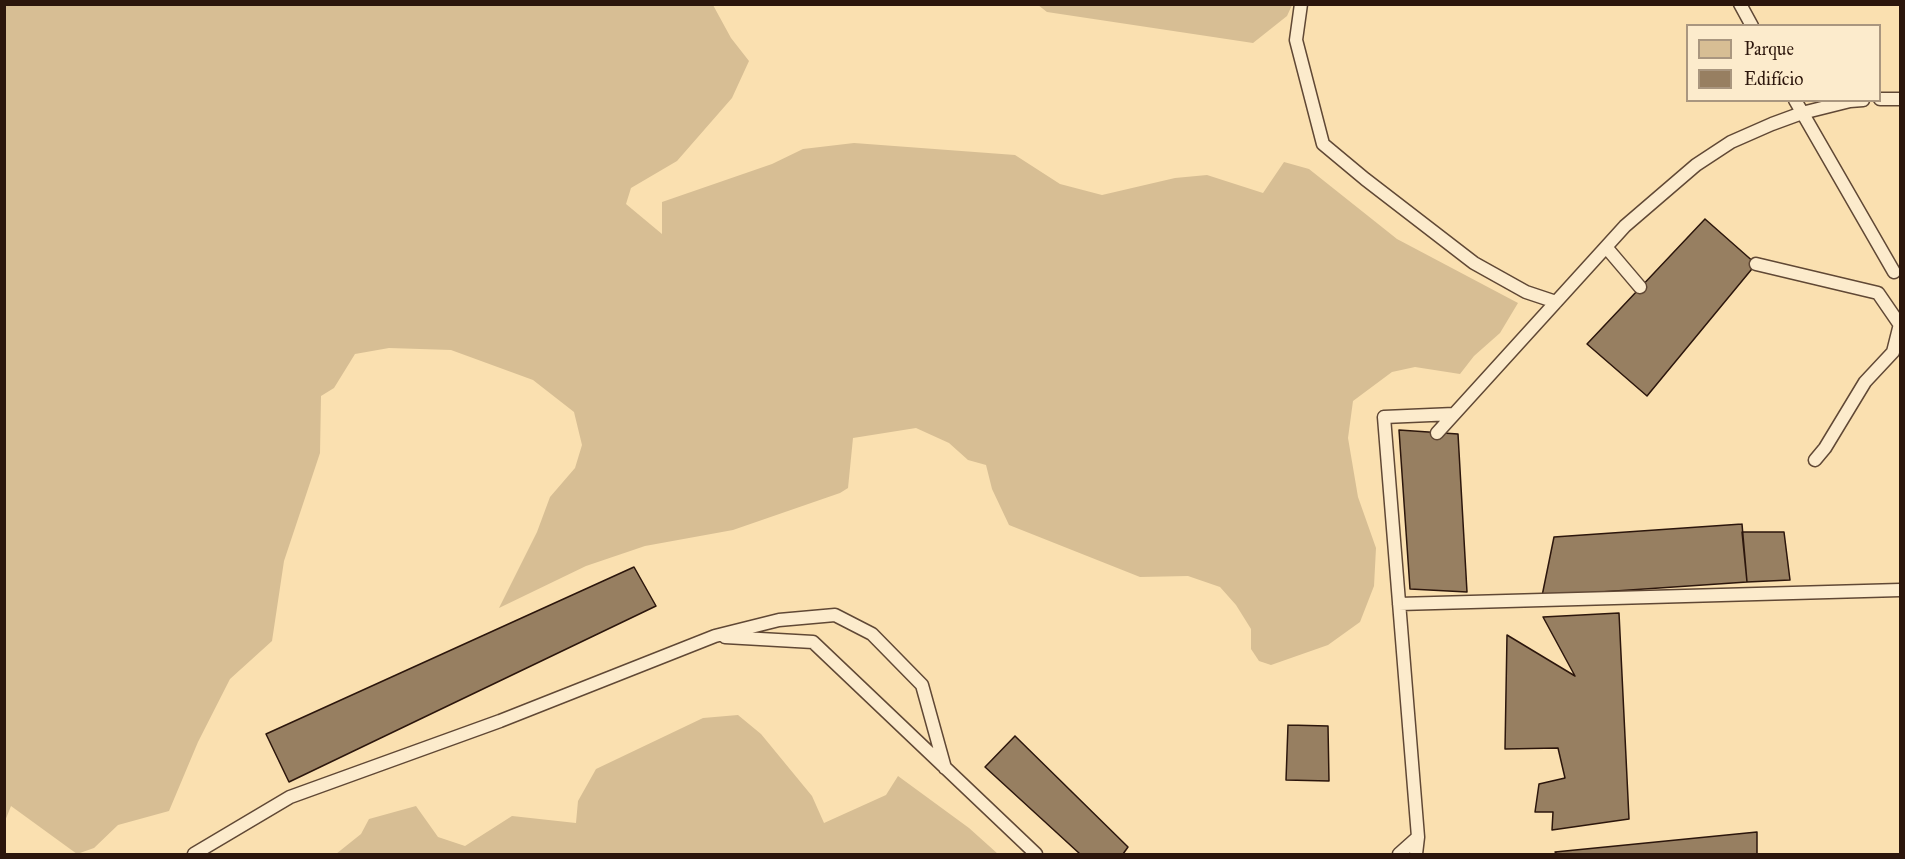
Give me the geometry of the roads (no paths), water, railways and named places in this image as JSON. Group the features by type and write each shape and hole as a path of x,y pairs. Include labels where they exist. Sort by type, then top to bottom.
{"lane":[{"path":"1300,4 1296,40 1323,144 1474,263 1526,292 1556,302"},
{"path":"1740,4 1751,24"},
{"path":"1881,99 1900,99"},
{"path":"1796,102 1894,272"},
{"path":"1437,433 1625,226 1696,165 1731,142 1772,124 1802,113 1846,102"},
{"path":"1606,247 1640,287"},
{"path":"1756,264 1878,293 1900,324 1893,352 1864,382 1825,448 1815,460"},
{"path":"1416,855 1418,837 1384,417 1454,414"},
{"path":"1399,604 1900,590"},
{"path":"194,855 291,797 500,721 715,636 779,620 835,615 872,634 922,685 945,768"},
{"path":"715,636 813,642 1036,855"},
{"path":"1399,855 1418,837"}]}
